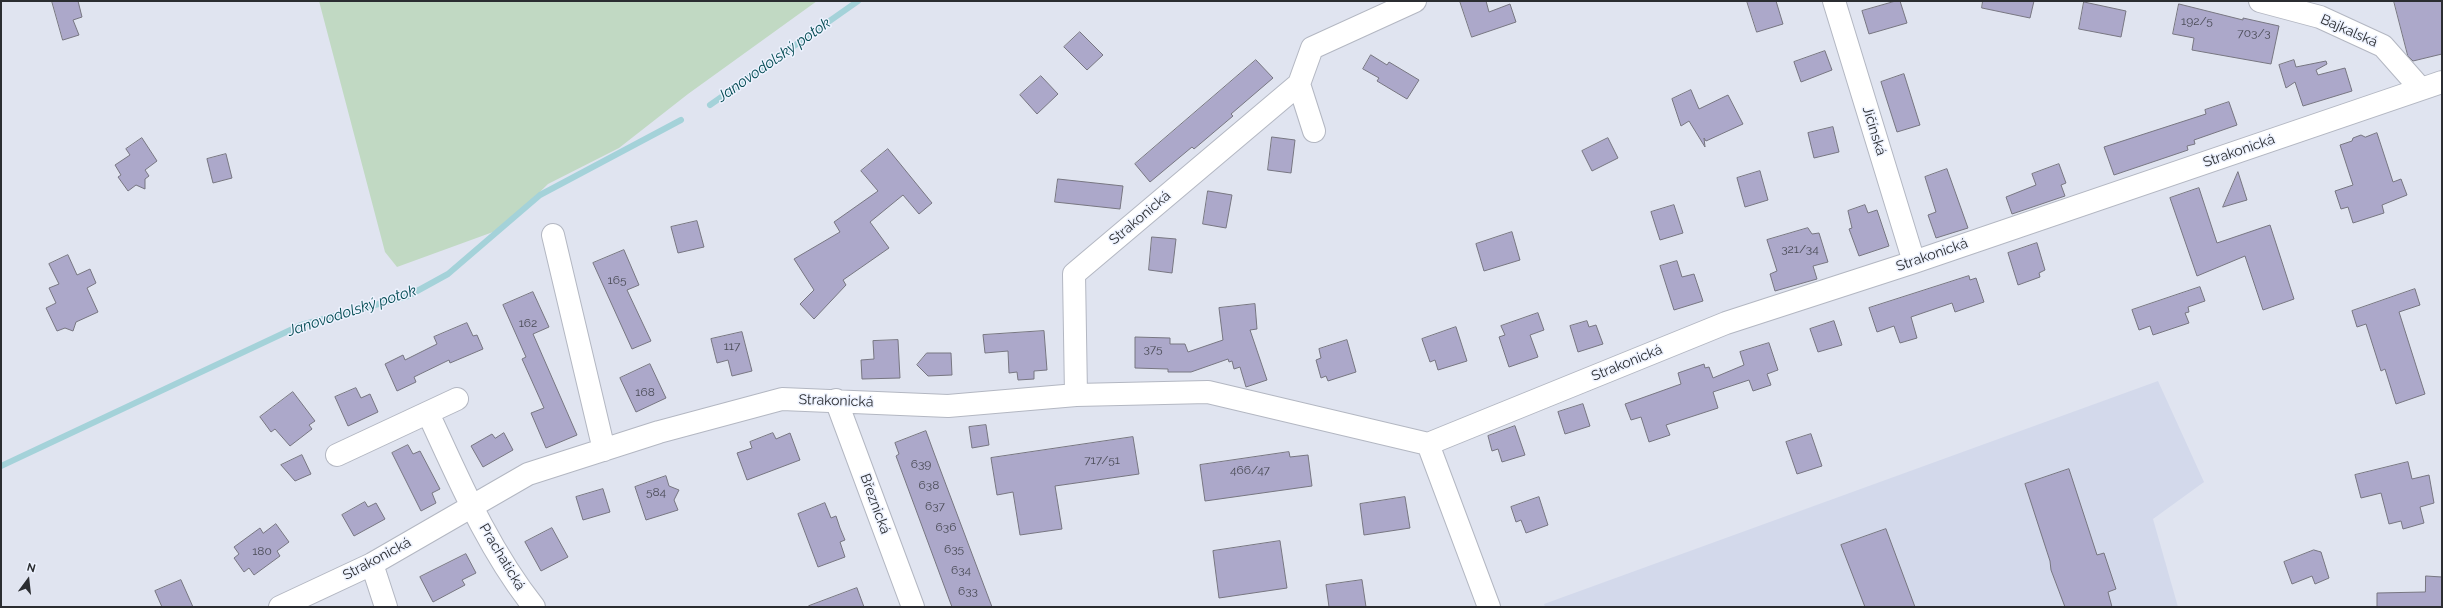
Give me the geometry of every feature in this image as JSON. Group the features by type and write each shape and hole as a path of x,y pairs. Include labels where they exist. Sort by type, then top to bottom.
{"street":[{"name":"Strakonická","path":"1076,395 1074,274 1299,84 1312,48 1415,1"},
{"name":"Jičínská","path":"1834,1 1914,262"},
{"name":"Bajkalská","path":"2260,1 2320,17 2382,46 2421,89"},
{"name":"Strakonická","path":"280,607 372,564 528,474 604,450 782,398 948,406 1076,395 1208,392 1428,444 1726,323 1914,262 2442,82"},
{"path":"1299,84 1314,131"},
{"path":"553,235 604,450"},
{"path":"337,455 457,399"},
{"name":"Březnická","path":"836,400 913,607"},
{"path":"428,413 472,506"},
{"path":"1428,444 1488,607"},
{"name":"Prachatická","path":"472,506 513,581 534,607"},
{"path":"372,564 386,607"}],"shaded area":[{"path":"2158,381 2204,482 2153,519 2178,607 1545,607 1544,604"}],"green space":[{"path":"319,1 817,1 688,94 619,148 548,184 514,217 493,232 397,267 385,252"}],"building":[{"path":"52,1 78,1 82,17 73,20 79,35 63,40"},
{"path":"1460,1 1486,1 1489,12 1510,4 1516,22 1472,37"},
{"path":"1747,1 1776,1 1783,24 1757,32"},
{"path":"1900,1 1907,23 1869,34 1862,11"},
{"path":"1983,1 2034,1 2030,18 1982,8"},
{"path":"2394,1 2442,1 2442,54 2413,61 2408,56"},
{"path":"2084,2 2126,11 2121,37 2079,29"},
{"path":"2179,4 2243,20 2243,18 2279,26 2271,64 2192,50 2194,38 2173,34"},
{"path":"1080,32 1103,55 1087,70 1064,47"},
{"path":"1825,51 1832,70 1801,82 1794,62"},
{"path":"1371,55 1387,65 1389,62 1419,80 1407,99 1377,81 1379,78 1363,69"},
{"path":"1256,60 1273,78 1231,114 1233,116 1194,149 1192,147 1150,182 1135,164"},
{"path":"2294,60 2296,67 2326,61 2327,64 2316,70 2318,75 2345,68 2352,91 2303,106 2295,82 2286,88 2279,65"},
{"path":"1904,74 1920,125 1897,132 1881,82"},
{"path":"1041,76 1058,94 1037,114 1020,95"},
{"path":"1691,90 1699,109 1728,95 1743,124 1706,141 1704,138 1705,147 1689,121 1681,126 1672,99"},
{"path":"2229,102 2237,125 2194,140 2195,144 2187,146 2188,150 2114,175 2104,147 2206,114 2205,110"},
{"path":"1833,127 1839,152 1814,158 1808,133"},
{"path":"2377,133 2393,182 2401,179 2407,195 2382,205 2384,213 2353,223 2348,207 2341,209 2335,191 2353,185 2340,145 2352,141 2353,138 2361,135 2365,137"},
{"path":"1272,137 1295,140 1291,173 1268,170"},
{"path":"142,138 157,161 145,170 149,176 145,179 145,189 136,185 128,191 118,177 121,175 115,165 130,155 126,149"},
{"path":"1608,138 1618,158 1592,171 1582,151"},
{"path":"888,149 932,203 919,214 903,195 870,222 889,248 843,280 846,285 814,319 800,304 814,290 794,259 840,232 834,222 878,191 861,171"},
{"path":"226,154 232,178 213,183 207,159"},
{"path":"2059,164 2066,183 2061,185 2065,196 2012,214 2006,197 2036,185 2032,174"},
{"path":"1947,169 1968,228 1936,238 1928,215 1936,212 1925,177"},
{"path":"1760,171 1768,200 1745,207 1737,178"},
{"path":"2238,172 2247,200 2223,207"},
{"path":"1058,179 1123,186 1120,209 1055,202"},
{"path":"2199,188 2217,243 2270,225 2294,299 2263,310 2245,256 2197,276 2170,198"},
{"path":"1208,191 1232,195 1226,228 1203,224"},
{"path":"1674,205 1683,233 1660,240 1651,212"},
{"path":"1865,205 1868,213 1877,210 1889,246 1859,256 1849,229 1852,228 1848,211"},
{"path":"697,221 704,247 678,253 671,227"},
{"path":"1808,228 1812,234 1819,233 1828,262 1813,266 1817,279 1775,291 1770,274 1777,271 1767,240"},
{"path":"1512,232 1520,260 1484,271 1476,244"},
{"path":"1152,237 1176,239 1172,273 1149,270"},
{"path":"2037,243 2045,270 2039,273 2040,277 2018,285 2008,253"},
{"path":"624,250 639,285 627,290 651,341 632,349 593,263"},
{"path":"68,255 77,275 90,269 96,283 87,288 98,312 76,322 73,331 65,328 57,331 46,308 56,303 49,288 59,284 49,264"},
{"path":"1677,261 1682,277 1694,274 1703,301 1674,310 1660,266"},
{"path":"1969,276 1970,280 1976,278 1984,302 1955,312 1952,303 1911,317 1917,338 1900,343 1894,326 1877,332 1869,308"},
{"path":"2200,287 2205,301 2188,307 2189,312 2185,313 2189,323 2153,335 2150,326 2139,330 2132,310"},
{"path":"2415,289 2420,305 2399,312 2425,394 2396,404 2385,369 2381,371 2366,324 2357,327 2352,311"},
{"path":"533,292 549,327 533,334 577,435 546,448 531,413 544,408 522,359 526,357 503,305"},
{"path":"1255,304 1257,329 1250,330 1267,380 1246,387 1240,367 1234,369 1232,361 1229,362 1228,359 1191,372 1168,372 1168,369 1135,368 1135,337 1170,338 1170,344 1185,344 1188,352 1223,340 1219,308"},
{"path":"1538,313 1544,330 1530,335 1538,357 1509,367 1499,337 1505,335 1501,326"},
{"path":"1587,321 1589,327 1596,325 1603,344 1578,352 1570,326"},
{"path":"1834,321 1842,345 1818,352 1810,329"},
{"path":"467,323 473,336 477,335 483,349 450,363 449,360 414,377 416,382 397,391 385,364 403,355 405,360 437,344 434,337"},
{"path":"1456,327 1467,361 1438,370 1435,360 1430,362 1422,339"},
{"path":"1044,331 1047,370 1034,371 1034,379 1018,380 1017,372 1009,373 1008,351 985,353 983,335"},
{"path":"742,332 752,371 732,376 728,360 717,363 711,339"},
{"path":"898,340 900,378 862,379 861,360 874,359 873,341"},
{"path":"1347,340 1356,372 1328,381 1326,376 1321,378 1316,360 1321,358 1319,349"},
{"path":"1769,343 1778,370 1767,374 1771,385 1753,391 1749,380 1713,392 1718,408 1666,425 1670,435 1649,442 1641,417 1631,420 1625,404 1681,384 1678,373 1704,364 1705,368 1709,367 1713,378 1744,365 1740,352"},
{"path":"927,353 951,353 952,375 928,376 917,365"},
{"path":"650,364 666,398 636,412 620,378"},
{"path":"356,388 361,398 370,394 378,412 348,426 335,397"},
{"path":"293,392 315,421 309,425 312,429 290,446 275,429 271,432 260,417"},
{"path":"1583,404 1590,426 1565,434 1558,412"},
{"path":"986,425 989,445 972,448 969,427"},
{"path":"1515,426 1525,455 1502,462 1498,449 1492,451 1488,436"},
{"path":"926,431 992,607 952,607 896,456 899,454 895,443"},
{"path":"504,433 513,450 483,467 471,446 492,434 495,438"},
{"path":"773,433 776,439 790,433 800,460 747,480 737,453 752,448 750,442"},
{"path":"1811,434 1822,466 1797,474 1786,442"},
{"path":"1133,437 1139,474 1055,486 1062,529 1020,535 1013,492 997,495 991,458"},
{"path":"408,445 413,454 420,451 440,489 432,493 436,503 421,511 392,453"},
{"path":"1289,452 1290,457 1308,455 1312,486 1205,501 1200,465"},
{"path":"302,455 311,474 295,481 281,465"},
{"path":"2408,462 2412,479 2429,475 2434,503 2420,507 2424,523 2403,529 2401,521 2389,524 2381,493 2361,498 2355,475"},
{"path":"2069,469 2097,555 2104,553 2116,589 2108,592 2112,607 2065,607 2051,570 2050,561 2025,484"},
{"path":"666,476 669,486 679,490 674,500 678,510 646,520 635,487"},
{"path":"603,489 610,512 583,520 576,497"},
{"path":"1405,497 1410,528 1364,535 1360,504"},
{"path":"1539,497 1548,525 1526,533 1521,520 1516,522 1511,507"},
{"path":"365,502 368,507 376,503 385,519 354,536 342,515"},
{"path":"825,503 831,518 836,516 845,540 840,542 845,557 818,567 798,514"},
{"path":"276,524 289,542 277,551 280,556 254,575 249,568 244,572 234,558 239,554 234,547 260,528 263,533"},
{"path":"552,528 568,557 541,571 525,542"},
{"path":"1886,529 1915,607 1865,607 1841,545"},
{"path":"1280,541 1287,588 1219,598 1213,551"},
{"path":"2314,550 2321,552 2329,578 2315,584 2312,576 2292,584 2284,562"},
{"path":"466,554 476,573 462,580 465,585 433,602 420,577"},
{"path":"2426,576 2442,577 2442,607 2377,607 2377,593 2425,592"},
{"path":"181,580 193,607 162,607 155,591"},
{"path":"1362,580 1366,607 1329,607 1326,585"},
{"path":"857,588 864,607 809,606"}],"waterway":[{"name":"Janovodolský potok","path":"710,105 858,1"},
{"name":"Janovodolský potok","path":"1,466 301,325 408,296 448,274 540,195 681,120"}]}
